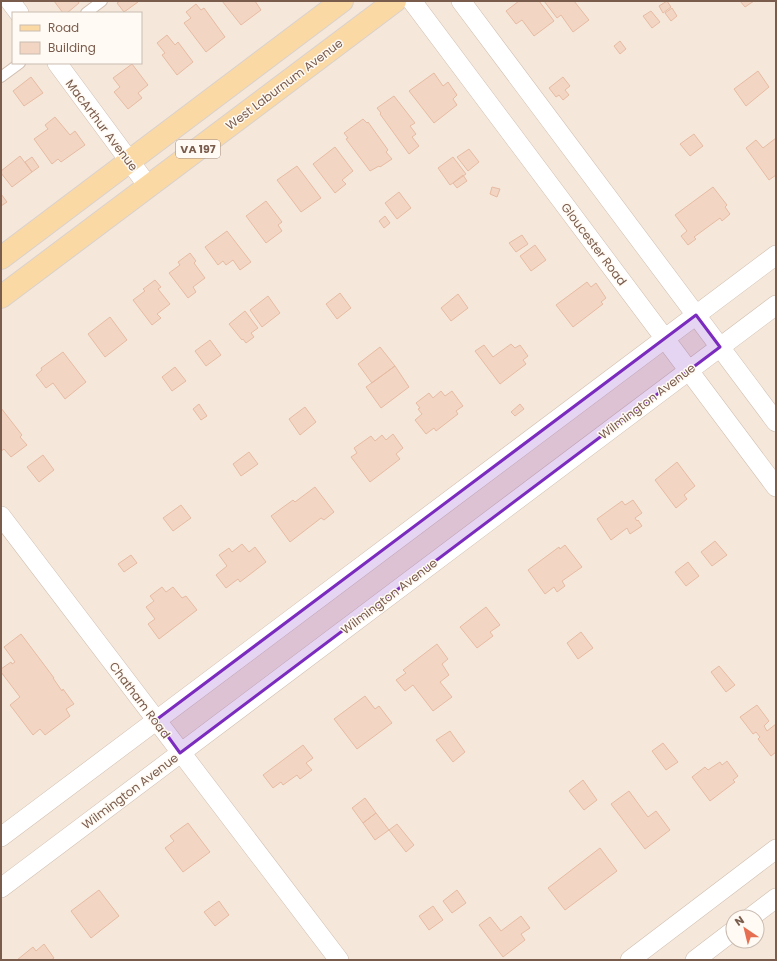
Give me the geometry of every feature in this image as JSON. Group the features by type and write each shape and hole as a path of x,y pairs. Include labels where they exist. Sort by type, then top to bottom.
{"main road":[{"name":"VA 197","path":"1,258 342,1"},
{"name":"West Laburnum Avenue","path":"1,297 395,1"}],"street":[{"path":"10,1 18,12"},
{"name":"Gloucester Road","path":"412,1 776,487"},
{"path":"461,1 776,422"},
{"name":"MacArthur Avenue","path":"57,64 148,186"},
{"path":"1,837 776,255"},
{"name":"Wilmington Avenue","path":"1,888 776,304"},
{"name":"Chatham Road","path":"1,516 339,960"},
{"path":"630,960 776,849"},
{"path":"762,909 776,898"},
{"path":"695,960 725,937"}],"lane":[{"path":"87,12 102,1"},
{"path":"1,77 19,64"}],"highlighted area":[{"path":"696,315 720,347 180,753 156,720"}],"shaded area":[{"path":"1,1 776,1 776,960 1,960"}],"building":[{"path":"54,1 78,1 79,3 68,12 62,12"},
{"path":"120,1 138,2 124,12 117,3"},
{"path":"222,1 255,1 261,10 241,25"},
{"path":"519,1 539,1 554,21 534,36 522,20 516,24 506,11"},
{"path":"544,1 574,1 589,20 573,32 561,15 557,18"},
{"path":"667,1 671,7 663,13 659,6"},
{"path":"740,1 754,1 745,7"},
{"path":"196,4 201,10 204,8 225,37 206,52 184,23 191,18 186,12"},
{"path":"672,8 677,16 671,21 665,13"},
{"path":"651,11 660,22 652,28 643,16"},
{"path":"167,35 175,45 178,42 193,62 177,75 162,55 165,53 157,43"},
{"path":"620,41 626,49 620,54 614,46"},
{"path":"132,64 148,85 138,93 142,98 128,109 114,92 120,87 113,78"},
{"path":"758,71 769,87 746,106 734,89"},
{"path":"434,73 443,86 448,82 457,95 453,99 457,105 434,123 409,91"},
{"path":"31,77 43,93 24,106 13,91"},
{"path":"563,77 570,86 565,90 569,95 563,100 559,95 556,97 549,88"},
{"path":"394,96 415,123 410,126 416,134 412,137 419,146 409,154 377,108"},
{"path":"55,117 70,135 75,131 85,145 61,162 58,159 52,164 34,139 48,129 45,125"},
{"path":"363,119 367,123 368,122 388,150 386,152 392,159 380,167 379,166 370,171 346,139 348,138 344,133"},
{"path":"694,134 703,146 690,156 680,144"},
{"path":"776,138 776,175 769,180 746,148 756,140 763,148"},
{"path":"335,147 353,171 342,180 346,184 335,193 313,164"},
{"path":"469,149 479,162 468,171 457,157"},
{"path":"20,156 32,172 12,187 1,171"},
{"path":"32,157 39,167 32,172 25,162"},
{"path":"453,157 466,174 450,185 438,168"},
{"path":"297,166 321,198 301,212 277,180"},
{"path":"463,175 467,181 457,188 453,183"},
{"path":"492,187 500,189 497,197 490,194"},
{"path":"713,187 727,205 725,207 730,214 722,221 720,218 694,237 696,239 688,245 681,236 687,231 675,215"},
{"path":"399,192 411,208 397,219 385,203"},
{"path":"1,194 7,202 1,206"},
{"path":"266,201 282,222 278,225 282,231 266,243 246,216"},
{"path":"385,216 390,223 384,228 379,221"},
{"path":"227,231 251,262 240,270 233,260 226,265 223,261 218,265 205,247"},
{"path":"522,235 528,244 516,252 509,243"},
{"path":"535,245 546,260 531,271 520,256"},
{"path":"190,253 196,261 194,263 205,278 193,287 196,292 188,298 169,273 180,265 178,262"},
{"path":"155,280 161,287 158,289 170,304 157,314 161,318 152,325 133,300 145,291 143,289"},
{"path":"587,282 591,287 596,283 606,298 601,302 603,304 573,327 556,305"},
{"path":"340,293 351,308 337,319 326,304"},
{"path":"458,294 468,308 451,321 441,308"},
{"path":"268,296 280,313 262,327 250,310"},
{"path":"245,311 258,328 251,333 254,337 246,343 229,324"},
{"path":"110,317 127,340 105,357 88,334"},
{"path":"210,340 221,355 206,366 195,351"},
{"path":"511,344 515,348 520,345 528,356 523,360 526,364 500,384 475,351 484,345 493,357"},
{"path":"380,347 395,366 372,383 358,364"},
{"path":"63,352 86,382 65,399 53,383 46,388 36,375 42,370 41,368"},
{"path":"395,366 409,387 381,408 366,387"},
{"path":"175,367 186,381 172,391 162,377"},
{"path":"441,391 445,396 452,391 463,406 456,411 458,414 436,431 434,428 426,434 415,420 422,414 416,403 429,393 433,398"},
{"path":"199,404 207,416 201,420 193,409"},
{"path":"520,404 524,409 515,416 511,412"},
{"path":"305,407 316,422 300,435 289,419"},
{"path":"1,408 22,435 20,437 27,445 11,457 4,449 1,451"},
{"path":"393,434 403,448 396,454 400,459 370,482 351,457 357,453 354,448 371,436 375,441 382,435 386,440"},
{"path":"249,452 258,464 241,476 233,464"},
{"path":"43,455 54,470 39,482 27,467"},
{"path":"677,462 695,486 684,495 687,499 676,508 655,480"},
{"path":"315,487 334,512 324,520 321,518 290,542 271,516 293,500 295,502"},
{"path":"633,500 642,513 635,518 642,526 630,534 627,528 611,540 597,519 622,501 625,505"},
{"path":"181,505 191,518 173,531 163,518"},
{"path":"715,541 727,555 712,566 701,552"},
{"path":"242,544 249,552 255,547 266,562 240,582 238,579 226,588 216,575 227,566 219,555 229,548 232,552"},
{"path":"565,545 582,567 562,581 565,586 557,592 554,587 545,594 528,570 559,547 560,549"},
{"path":"131,555 137,563 124,572 118,564"},
{"path":"688,562 699,576 686,586 675,572"},
{"path":"162,587 166,592 173,587 182,598 186,596 197,610 159,639 148,624 155,619 146,607 154,601 150,596"},
{"path":"486,607 500,625 490,632 493,636 477,648 460,627"},
{"path":"581,632 593,648 578,659 567,643"},
{"path":"21,634 62,691 63,689 74,704 66,709 70,716 45,735 40,729 33,735 10,705 20,697 1,672 1,669 11,662 12,664 15,662 4,647"},
{"path":"437,644 448,659 442,664 449,675 440,682 452,697 433,711 413,685 405,691 396,680 406,673 403,670"},
{"path":"719,666 735,685 726,692 711,672"},
{"path":"365,696 375,709 379,706 392,723 357,749 334,719"},
{"path":"757,705 769,721 764,726 767,731 776,724 776,752 771,756 758,739 760,737 756,732 753,734 740,717"},
{"path":"450,731 465,752 453,762 436,740"},
{"path":"663,743 678,762 666,770 652,751"},
{"path":"303,745 313,758 306,763 312,770 300,779 297,775 283,785 281,782 273,788 263,775"},
{"path":"727,761 738,776 733,780 735,782 710,801 692,777 705,767 708,770 720,762 722,765"},
{"path":"583,780 597,800 584,810 569,791"},
{"path":"629,791 648,817 656,811 670,830 645,849 611,804"},
{"path":"365,798 376,813 363,823 352,808"},
{"path":"376,813 389,830 375,840 363,823"},
{"path":"188,823 210,852 183,872 165,848 174,841 170,836"},
{"path":"397,824 414,845 406,852 389,830"},
{"path":"600,848 617,871 565,910 548,888"},
{"path":"99,890 119,916 91,938 71,911"},
{"path":"457,890 466,903 452,913 443,901"},
{"path":"219,901 229,915 215,926 204,912"},
{"path":"433,906 443,920 429,930 419,916"},
{"path":"521,916 530,928 521,934 525,940 503,957 479,925 490,917 501,931"},
{"path":"44,944 54,958 51,960 17,960 33,947 36,951"}]}
